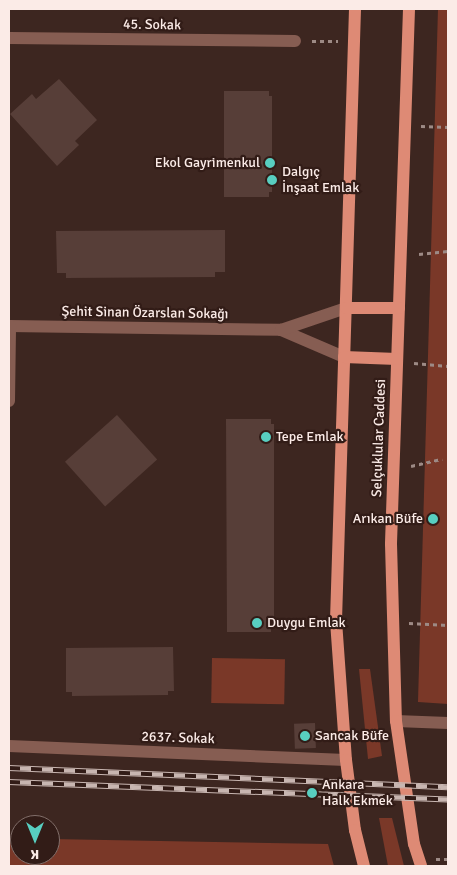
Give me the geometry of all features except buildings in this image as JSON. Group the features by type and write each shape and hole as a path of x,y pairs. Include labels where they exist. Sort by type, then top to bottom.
{"main road":[{"path":"355,9 336,621 346,760 355,830 364,866"},
{"name":"Selçuklular Caddesi","path":"409,9 393,471 392,623 396,721 414,844 421,866"},
{"path":"346,308 399,308"},
{"path":"344,358 397,359"}],"street":[{"name":"45. Sokak","path":"9,38 295,41"},
{"path":"281,330 346,308"},
{"path":"9,326 9,401"},
{"name":"Şehit Sinan Özarslan Sokağı","path":"9,326 281,330"},
{"path":"281,330 344,358"},
{"path":"396,721 448,723"},
{"name":"2637. Sokak","path":"9,746 346,760"}],"path":[{"path":"295,41 354,42"},
{"path":"405,126 448,127"},
{"path":"401,260 428,251 448,251"},
{"path":"397,359 448,366"},
{"path":"393,471 442,459"},
{"path":"392,623 448,625"}],"shaded area":[{"path":"438,9 448,9 448,704 418,702"},
{"path":"212,658 285,659 284,704 211,703"},
{"path":"359,669 370,669 382,756 368,759"},
{"path":"379,818 392,818 404,866 388,866"},
{"path":"10,838 10,865 60,865 60,839 328,844 334,866 9,866"}],"railway":[{"path":"9,768 448,787"},
{"path":"9,782 448,800"}],"place":[{"name":"Ekol Gayrimenkul","path":"270,163"},
{"name":"Dalgıç İnşaat Emlak","path":"272,180"},
{"name":"Tepe Emlak","path":"266,437"},
{"name":"Arıkan Büfe","path":"433,519"},
{"name":"Duygu Emlak","path":"257,623"},
{"name":"Sancak Büfe","path":"305,736"},
{"name":"Ankara Halk Ekmek","path":"312,793"}]}
